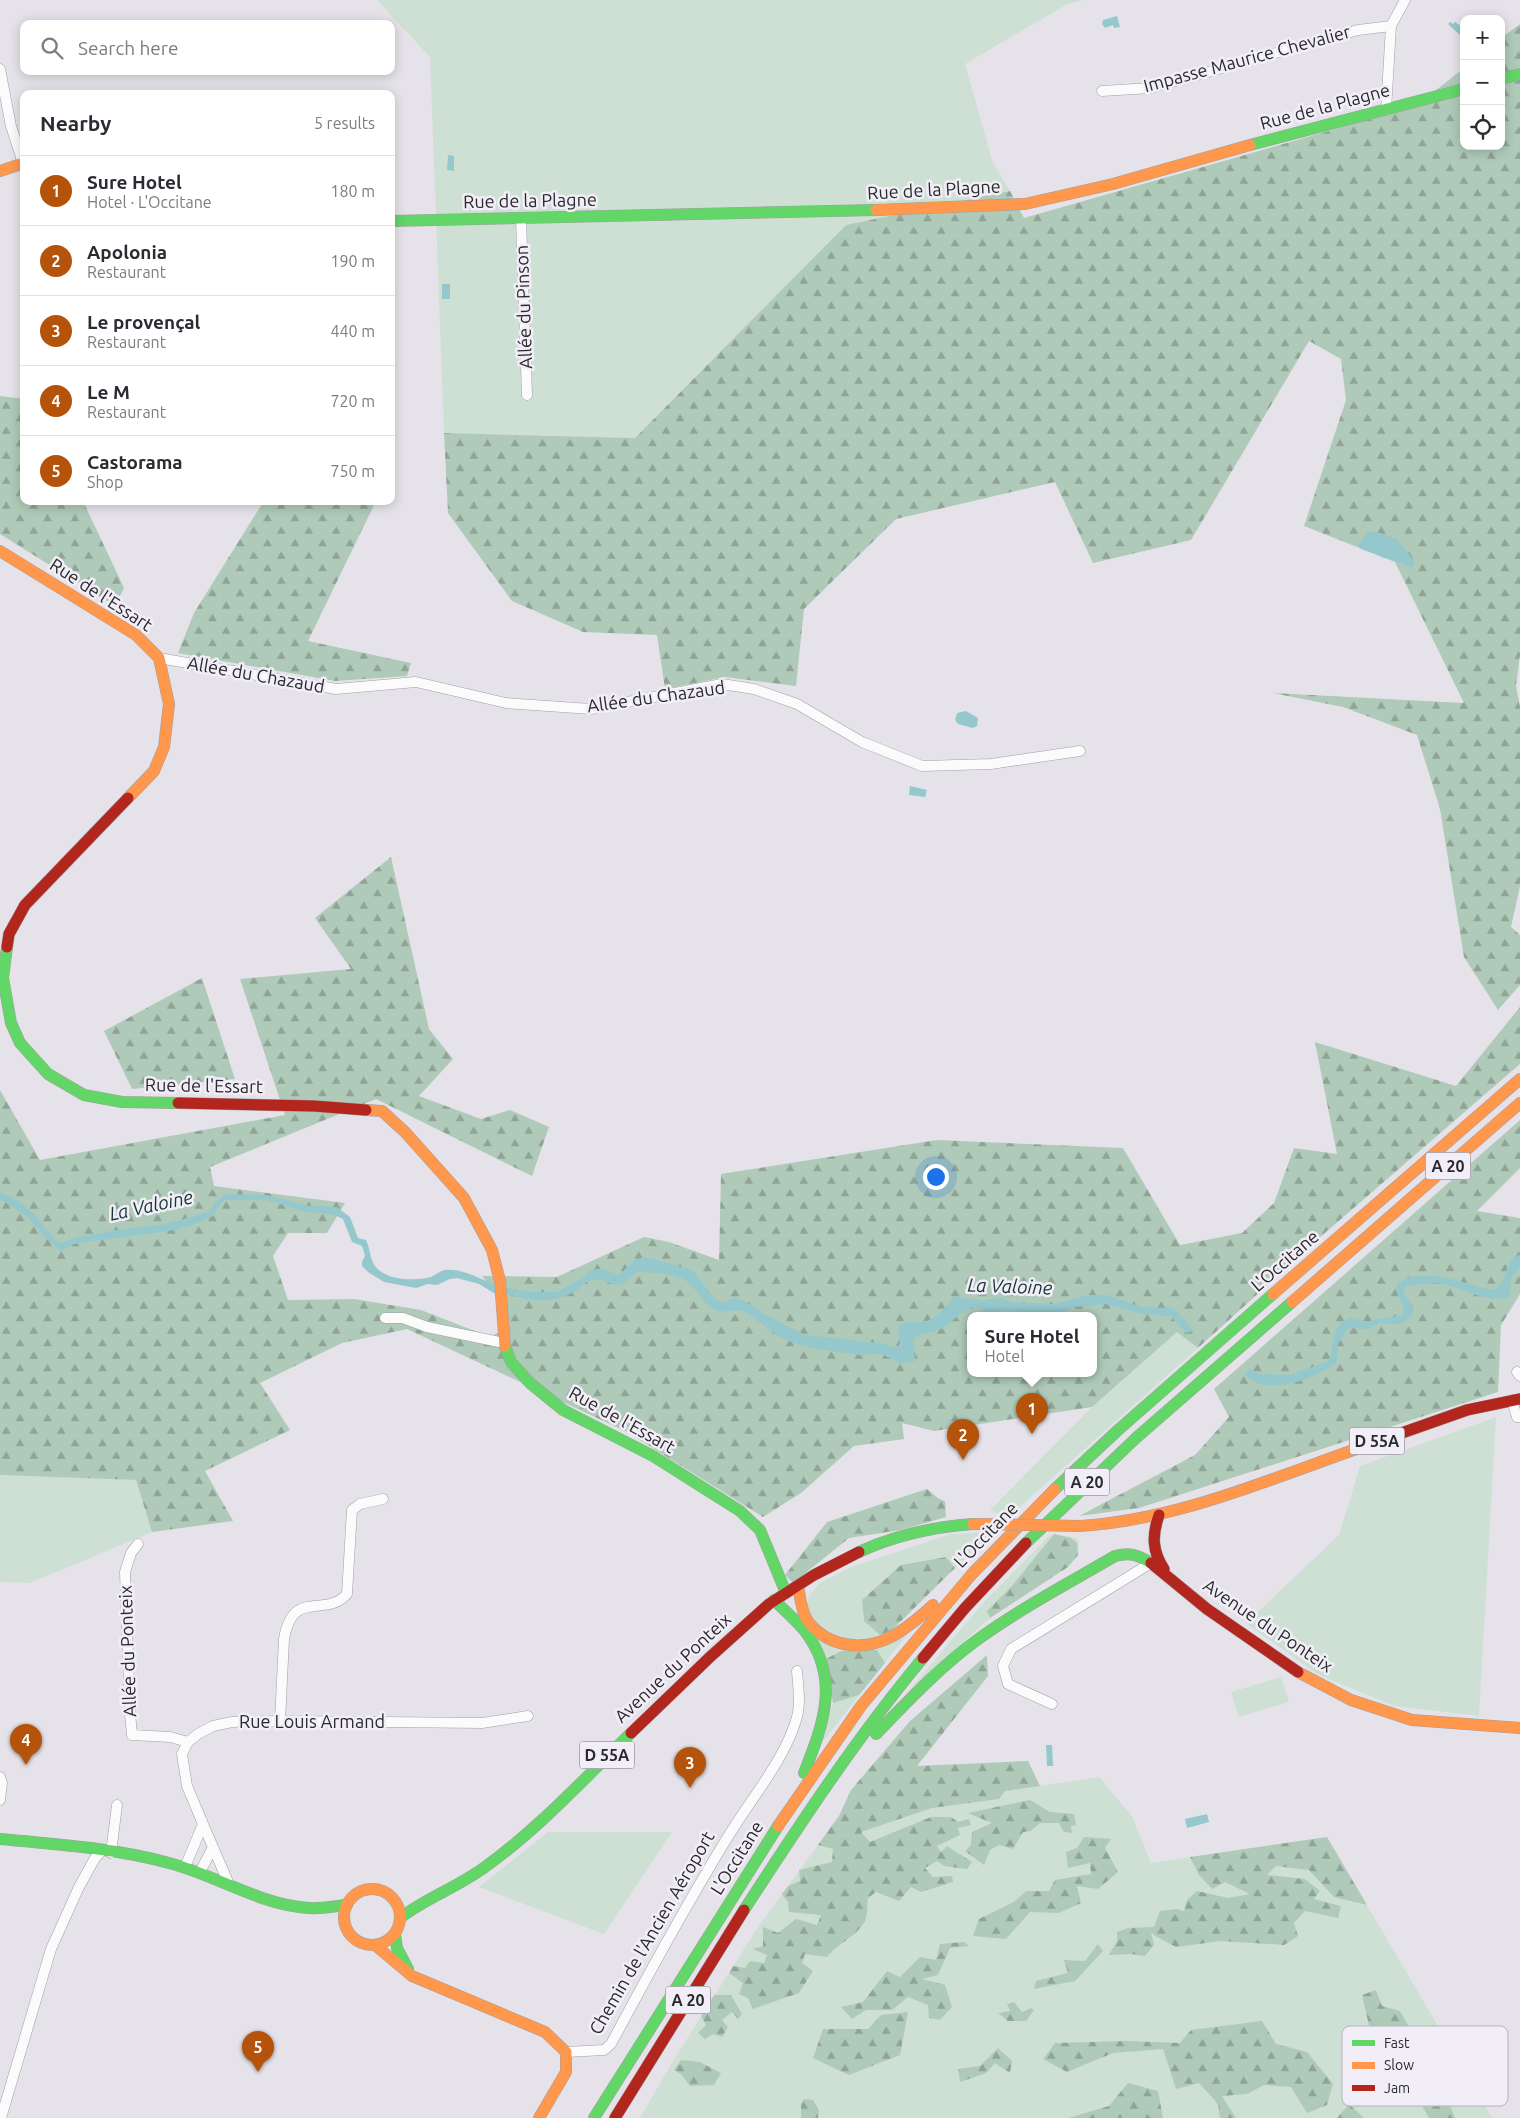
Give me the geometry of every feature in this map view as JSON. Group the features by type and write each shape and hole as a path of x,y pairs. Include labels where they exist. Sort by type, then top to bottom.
{"main road":[{"path":"1505,78 1520,74"},
{"name":"Rue de la Plagne","path":"395,221 835,212 1025,204 1113,184 1460,90"},
{"path":"0,172 20,164"},
{"name":"Rue de l'Essart","path":"0,551 136,635 159,658 168,704 164,747 154,771 25,905 9,934 3,978 11,1023 20,1043 48,1074 84,1095 122,1102 314,1106 382,1111 405,1132 464,1198 492,1250 500,1281 504,1343 511,1362 530,1383 563,1410 653,1456 740,1511 760,1530 786,1593"},
{"name":"L'Occitane","path":"594,2118 794,1800 861,1706 972,1574 1062,1482 1117,1431 1520,1079"},
{"name":"L'Occitane","path":"615,2118 797,1827 870,1724 932,1646 1001,1567 1053,1514 1139,1435 1520,1103"},
{"name":"D 55A","path":"1159,1515 1236,1491 1467,1410 1516,1400"},
{"path":"1159,1515 1153,1533 1152,1546 1157,1559 1175,1583"},
{"name":"Avenue du Ponteix","path":"400,1918 408,1911 431,1898 461,1884 504,1852 687,1678 774,1600 848,1558 889,1541 937,1528 973,1524 1102,1526 1159,1515"},
{"name":"Avenue du Ponteix","path":"836,1772 852,1763 890,1717 925,1684 977,1640 1048,1593 1115,1556 1127,1553 1139,1556 1150,1563 1207,1609 1303,1676 1351,1700 1412,1720 1520,1728"},
{"path":"798,1586 801,1605 811,1626 821,1635 833,1641 844,1645 864,1647 885,1642 896,1635 909,1626 954,1584 972,1574"},
{"path":"774,1600 807,1634 822,1665 826,1684 826,1709 822,1728 794,1800"},
{"path":"0,1839 106,1852 160,1861 200,1872 281,1903 306,1908 322,1909 347,1905"},
{"path":"395,1934 389,1940 375,1946 357,1941 345,1926 344,1912 352,1897 368,1889 402,1898 399,1911 400,1918 395,1934 397,1948 412,1976"},
{"name":"Avenue du Ponteix","path":"402,1898 431,1898"},
{"path":"306,1908 345,1926"},
{"path":"375,1946 412,1976 545,2032 566,2052 566,2072 539,2118"}],"street":[{"path":"1386,110 1391,26 1405,0"},
{"name":"Impasse Maurice Chevalier","path":"1102,91 1151,88 1358,30 1391,26"},
{"path":"0,69 11,126 20,154"},
{"name":"Allée du Pinson","path":"521,219 526,395"},
{"name":"Allée du Chazaud","path":"159,658 336,689 416,682 506,703 591,709 722,684 754,689 797,704 862,742 922,766 991,764 1080,751"},
{"path":"385,1318 404,1318 427,1327 504,1343"},
{"path":"1516,1400 1517,1419"},
{"path":"280,1721 284,1639 291,1615 302,1608 341,1600 347,1594 352,1510 360,1504 383,1499"},
{"name":"Allée du Ponteix","path":"138,1544 131,1553 125,1572 132,1736 170,1737 188,1742"},
{"path":"1052,1704 1008,1684 1003,1666 1011,1649 1150,1563"},
{"name":"Chemin de l'Ancien Aéroport","path":"566,2052 604,2050 611,2044 672,1929 730,1833 777,1761 797,1718 800,1703 797,1671"},
{"name":"Rue Louis Armand","path":"188,1742 213,1726 232,1722 482,1723 528,1716"},
{"path":"188,1742 182,1754 187,1786 212,1849 228,1882"},
{"path":"0,1777 2,1783 0,1800"},
{"path":"1,2118 51,1949 79,1886 95,1858 106,1852 117,1805"},
{"path":"185,1867 203,1824"},
{"path":"200,1872 212,1849"}],"green space":[{"path":"377,0 1082,0 1066,5 965,64 993,163 1010,191 846,225 635,438 444,433 430,57"},
{"path":"1520,24 1520,655 1516,686 1520,707 1520,886 1511,927 1520,935 1520,985 1498,1010 1464,957 1440,809 1417,735 1343,707 1273,693 1464,703 1395,562 1304,526 1346,400 1341,359 1309,341 1191,540 1093,563 1055,482 896,519 804,609 796,686 725,677 665,689 657,635 583,632 512,601 448,513 444,433 635,438 846,225 1010,191 1024,218 1416,106 1460,71 1460,150 1505,150 1505,35"},
{"path":"0,396 20,398 20,505 85,505 124,588 115,606 0,534"},
{"path":"261,505 374,505 308,641 411,663 407,676 335,681 178,653 194,613"},
{"path":"391,857 429,1029 453,1059 419,1096 481,1119 510,1110 549,1127 532,1176 376,1099 210,1167 214,1186 345,1203 327,1233 288,1233 273,1256 288,1300 354,1299 421,1310 490,1337 508,1327 506,1306 482,1276 557,1277 644,1237 669,1242 719,1260 721,1174 937,1140 1123,1148 1180,1245 1242,1233 1274,1203 1294,1148 1337,1154 1315,1042 1456,1086 1520,1007 1520,1064 1326,1232 1198,1348 1177,1332 1092,1407 934,1431 902,1423 904,1439 854,1446 801,1493 763,1517 627,1432 407,1329 342,1343 260,1383 290,1430 205,1471 233,1521 152,1532 136,1480 0,1475 0,1090 40,1160 285,1115 240,979 351,969 315,918"},
{"path":"202,978 235,1079 132,1089 104,1031"},
{"path":"1520,1120 1520,1168 1477,1211 1520,1218 1520,1294 1501,1325 1498,1392 1139,1508 1079,1516 1195,1455 1229,1417 1214,1389"},
{"path":"1177,1331 1198,1348 1013,1513 995,1513 990,1510 1092,1407"},
{"path":"1496,1417 1479,1716 1394,1706 1317,1674 1246,1623 1339,1535 1360,1466"},
{"path":"0,1475 136,1480 152,1532 30,1583 0,1582"},
{"path":"927,1489 939,1499 945,1501 946,1517 901,1530 849,1538 793,1583 785,1575 827,1522"},
{"path":"992,1532 955,1568 946,1557 901,1565 862,1600 864,1621 880,1635 859,1643 825,1632 806,1610 809,1596 820,1583 851,1567 951,1534"},
{"path":"1054,1534 1071,1538 1077,1543 1078,1555 1068,1567 990,1618 987,1611 1012,1586"},
{"path":"1050,1535 1077,1538 1078,1550 1068,1566 990,1618 907,1693 983,1603"},
{"path":"946,1557 955,1568 892,1630 880,1635 864,1621 862,1600 901,1565"},
{"path":"906,1636 821,1744 833,1703 814,1637 841,1651"},
{"path":"877,1650 885,1663 859,1695 833,1703 826,1659 841,1651"},
{"path":"987,1655 988,1676 917,1766 1028,1761 1040,1786 1005,1791 999,1799 932,1808 861,1832 870,1842 931,1817 951,1817 958,1822 969,1819 971,1825 958,1828 960,1835 937,1846 941,1852 947,1846 972,1862 967,1869 944,1866 937,1861 925,1868 933,1877 952,1876 953,1882 921,1892 911,1887 899,1901 876,1892 868,1898 865,1921 852,1936 827,1957 805,1954 802,1963 813,1971 799,1993 753,2009 748,1998 739,1994 743,1983 729,1973 733,1966 745,1968 750,1961 764,1963 767,1955 753,1949 763,1946 763,1927 778,1933 796,1919 817,1925 821,1915 789,1912 788,1902 782,1894 788,1886 800,1881 799,1870 832,1862 833,1849 818,1845 839,1816 851,1790 910,1721"},
{"path":"1281,1677 1289,1702 1239,1717 1231,1692"},
{"path":"1099,1777 1132,1816 1151,1863 1327,1837 1438,2026 1342,2026 1342,2106 1485,2106 1492,2118 640,2118 673,2061 756,1930 839,1816"},
{"path":"1030,1800 1050,1812 1074,1814 1076,1825 1071,1826 1072,1833 1064,1832 1059,1823 1040,1823 1031,1831 1023,1832 1013,1849 999,1845 990,1850 984,1865 965,1851 971,1845 972,1832 992,1823 968,1813"},
{"path":"548,1832 672,1832 604,1934 479,1887"},
{"path":"1084,1837 1111,1839 1105,1848 1118,1872 1098,1889 1077,1886 1081,1903 1059,1913 1030,1912 1006,1939 973,1936 979,1919 1014,1902 1026,1891 1049,1891 1055,1880 1091,1874 1090,1863 1068,1868 1066,1852 1077,1848"},
{"path":"1327,1837 1367,1905 1334,1897 1309,1870 1276,1866 1267,1875 1305,1879 1320,1891 1314,1899 1341,1906 1338,1918 1305,1911 1294,1923 1298,1936 1284,1945 1221,1941 1176,1947 1151,1932 1154,1945 1145,1956 1131,1954 1109,1955 1117,1941 1117,1932 1128,1928 1154,1927 1160,1911 1177,1909 1184,1911 1187,1900 1197,1891 1228,1898 1250,1894 1225,1882 1212,1889 1199,1875 1190,1857"},
{"path":"964,1942 969,1946 950,1948 938,1975 922,1979 945,1985 952,2007 940,2020 929,2018 928,2005 908,1997 892,2010 866,2010 852,2019 841,2007 863,2002 887,1971 900,1977 920,1957 936,1960 940,1944"},
{"path":"1098,1944 1103,1951 1075,1981 1034,1989 1036,1981 1068,1973 1064,1960 1085,1961"},
{"path":"1376,1990 1382,2006 1400,2011 1409,2026 1369,2026 1362,1995"},
{"path":"714,1995 731,1995 742,2014 738,2019 732,2012 722,2020 728,2027 722,2037 713,2034 705,2039 698,2033 706,2025 701,2016"},
{"path":"1014,2002 1022,2012 1031,2008 1034,2010 1026,2021 1008,2021 998,2013 1010,2011 1007,2004"},
{"path":"908,2012 900,2055 849,2075 813,2058 823,2029 868,2029 881,2015"},
{"path":"1262,2021 1276,2044 1307,2052 1333,2084 1327,2105 1307,2113 1291,2087 1264,2085 1247,2094 1222,2096 1236,2118 1220,2118 1218,2104 1199,2083 1176,2089 1163,2049 1113,2053 1067,2072 1043,2059 1055,2043 1128,2041 1180,2043 1191,2030"},
{"path":"998,2048 1012,2061 1010,2073 995,2063 986,2073 960,2082 958,2069 980,2066"},
{"path":"681,2060 700,2062 721,2073 714,2085 690,2086 681,2074 674,2070"},
{"path":"1128,2083 1158,2091 1163,2118 1068,2118 1109,2106"},
{"path":"804,2099 813,2100 819,2110 818,2118 801,2118 801,2104"},
{"path":"1347,2106 1351,2106 1364,2118 1337,2118"},
{"path":"1422,2106 1450,2106 1455,2118 1429,2118"}],"water":[{"path":"1117,16 1120,27 1114,28 1113,25 1105,28 1102,24 1103,20"},
{"path":"1455,22 1460,25 1460,35 1448,24"},
{"path":"448,155 454,156 454,171 447,170"},
{"path":"442,284 450,284 450,299 442,299"},
{"path":"1367,533 1384,534 1401,545 1414,562 1413,568 1361,549 1358,545"},
{"path":"966,711 978,718 977,726 973,728 958,724 955,720 957,713"},
{"path":"910,786 927,790 925,797 909,795"},
{"path":"0,1193 25,1206 56,1241 61,1243 78,1237 116,1230 166,1224 208,1212 217,1200 227,1194 266,1195 310,1206 337,1207 350,1217 358,1238 366,1240 375,1266 386,1275 401,1279 417,1279 431,1277 445,1270 459,1271 497,1285 497,1295 479,1284 457,1278 437,1285 428,1284 416,1288 384,1282 362,1266 365,1256 362,1246 352,1242 343,1219 332,1214 306,1212 266,1200 225,1200 217,1208 213,1216 195,1224 175,1230 74,1244 62,1251 49,1241 27,1216 0,1199"},
{"path":"1520,1255 1520,1267 1512,1276 1509,1298 1483,1297 1438,1283 1407,1286 1403,1291 1414,1311 1411,1317 1401,1324 1380,1323 1367,1329 1348,1328 1338,1344 1337,1362 1317,1374 1291,1383 1265,1385 1254,1381 1245,1374 1248,1369 1259,1374 1289,1375 1327,1362 1331,1356 1335,1332 1342,1322 1349,1318 1370,1322 1401,1315 1404,1310 1398,1295 1397,1284 1405,1279 1434,1276 1493,1289 1501,1283 1510,1261"},
{"path":"644,1257 690,1269 719,1301 739,1299 805,1335 880,1343 897,1348 900,1343 897,1329 899,1325 932,1319 954,1297 981,1300 1002,1298 1011,1302 1054,1304 1089,1295 1107,1295 1141,1307 1172,1308 1178,1312 1193,1331 1187,1333 1170,1316 1143,1314 1105,1304 1076,1307 1062,1312 1018,1312 1007,1310 986,1312 975,1308 963,1312 941,1329 915,1337 913,1341 915,1361 901,1364 882,1354 867,1354 864,1356 799,1345 774,1333 745,1312 722,1311 711,1308 689,1283 684,1279 671,1275 637,1271 628,1280 619,1285 596,1279 587,1282 572,1293 547,1300 521,1298 504,1293 506,1288 529,1292 557,1292 585,1276 588,1272 597,1269 603,1269 619,1275 635,1260"},
{"path":"1046,1745 1052,1745 1053,1766 1047,1766"},
{"path":"1207,1814 1209,1822 1187,1828 1185,1819"}],"traffic: fast":[{"path":"1505,78 1520,74"},
{"path":"1250,145 1460,90"},
{"path":"395,221 876,210"},
{"path":"7,947 3,978 11,1023 20,1043 48,1074 84,1095 122,1102 178,1103"},
{"path":"1055,1489 1117,1431 1273,1294"},
{"path":"1026,1543 1136,1438 1292,1302"},
{"path":"505,1346 511,1362 530,1383 563,1410 653,1456 740,1511 760,1530 786,1593"},
{"path":"859,1552 886,1541 914,1533 943,1527 973,1524"},
{"path":"876,1734 950,1661 1011,1617 1115,1556 1134,1555 1151,1563"},
{"path":"774,1600 804,1630 815,1648 822,1665 826,1683 823,1718 804,1773"},
{"path":"744,1910 852,1750 923,1658"},
{"path":"400,1918 420,1904 464,1881 505,1852 560,1803 631,1733"},
{"path":"594,2118 778,1826"},
{"path":"0,1839 85,1847 148,1858 186,1868 256,1896 291,1906 323,1908 347,1905"},
{"path":"395,1934 397,1948 408,1969"}],"traffic: slow":[{"path":"876,210 1025,204 1113,184 1250,145"},
{"path":"0,171 20,164"},
{"path":"0,551 136,635 159,658 169,704 164,747 154,771 128,798"},
{"path":"1273,1294 1520,1079"},
{"path":"1292,1302 1520,1103"},
{"path":"366,1110 382,1111 405,1132 464,1198 492,1250 500,1281 505,1346"},
{"path":"1080,1526 1152,1516 1188,1507 1362,1447"},
{"path":"778,1826 861,1706 972,1574 1055,1489"},
{"path":"973,1524 1080,1526"},
{"path":"798,1586 804,1613 810,1624 826,1637 849,1645 876,1643 888,1638 911,1624 933,1605"},
{"path":"1298,1672 1351,1700 1412,1720 1520,1728"},
{"path":"372,1889 383,1891 392,1897 398,1906 400,1917 398,1928 392,1937 383,1943 372,1945 361,1943 352,1937 346,1928 344,1917 346,1906 352,1897 361,1891 372,1889"},
{"path":"375,1945 412,1976 545,2032 566,2052 566,2072 539,2118"}],"traffic: jam":[{"path":"7,947 9,934 25,905 128,798"},
{"path":"178,1103 314,1106 366,1110"},
{"path":"1362,1447 1467,1410 1520,1399"},
{"path":"1159,1515 1154,1543 1157,1556 1164,1569"},
{"path":"923,1658 965,1608 1026,1543"},
{"path":"631,1733 710,1657 769,1604 814,1575 859,1552"},
{"path":"1151,1563 1207,1609 1298,1672"},
{"path":"615,2118 744,1910"}],"place":[{"name":"Sure Hotel","path":"1032,1434"},
{"name":"Apolonia","path":"963,1460"},
{"name":"Le M","path":"26,1765"},
{"name":"Le provençal","path":"690,1788"},
{"name":"Castorama","path":"258,2072"}],"water label":[{"name":"La Valoine","path":"151,1205"},
{"name":"La Valoine","path":"1010,1286"}]}
